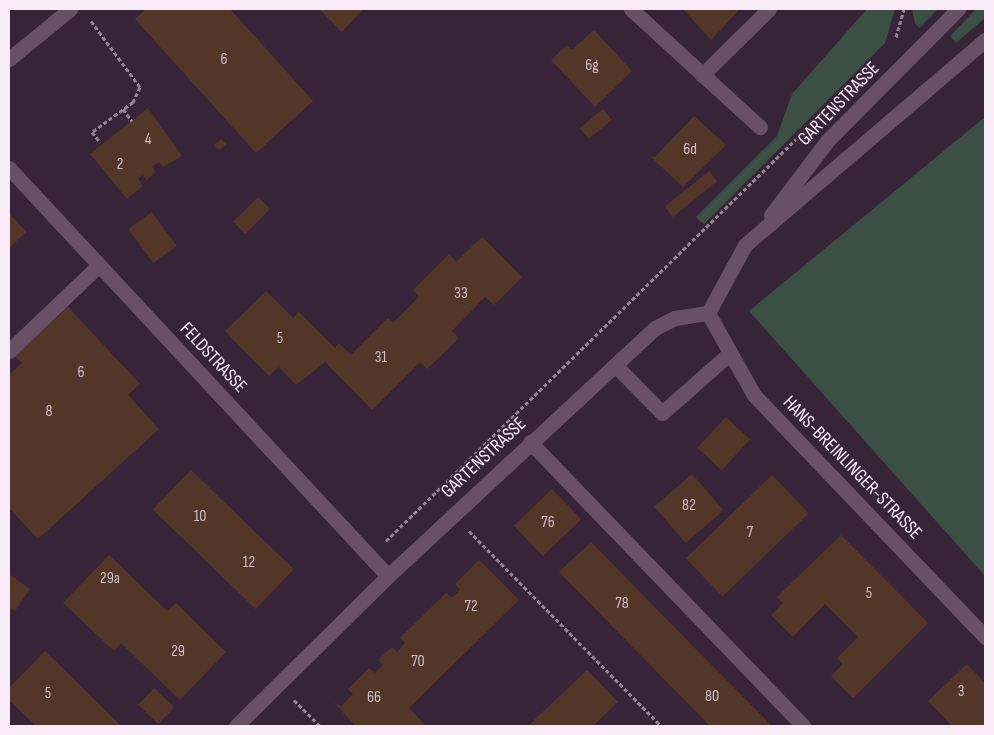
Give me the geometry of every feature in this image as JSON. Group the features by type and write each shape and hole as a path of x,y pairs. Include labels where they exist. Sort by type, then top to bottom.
{"street":[{"path":"9,59 70,9"},
{"path":"631,9 760,127"},
{"path":"702,75 770,9"},
{"name":"GARTENSTRASSE","path":"236,726 453,514 656,328 676,318 708,313 728,271 828,140 958,9"},
{"name":"GARTENSTRASSE","path":"757,235 985,40"},
{"name":"FELDSTRASSE","path":"9,168 388,576"},
{"path":"9,351 99,265"},
{"name":"HANS-BREINLINGER-STRASSE","path":"708,313 728,354 754,394 985,637"},
{"path":"615,365 662,412 728,354"},
{"path":"530,442 803,726"}],"path":[{"path":"894,43 904,9"},
{"path":"87,16 140,88 123,109 92,132 100,142"},
{"path":"123,109 132,121"},
{"path":"370,557 802,134"},
{"path":"453,514 661,726"},
{"path":"279,685 320,726"}],"green space":[{"path":"867,9 895,9 885,43 704,224 696,217 777,136 792,94"},
{"path":"912,9 938,9 919,28 915,23"},
{"path":"976,9 985,9 985,18 956,43 950,36"},
{"path":"985,117 985,576 749,311"}],"building":[{"path":"146,9 230,9 313,101 256,153 135,19"},
{"path":"319,9 363,9 342,32"},
{"path":"683,9 740,9 711,40"},
{"path":"594,30 632,71 595,107 551,60 567,45 572,50"},
{"path":"148,108 182,156 163,167 159,162 152,167 156,172 147,180 143,175 138,179 143,186 127,199 90,154"},
{"path":"603,109 612,120 588,139 580,128"},
{"path":"694,116 726,145 683,187 650,156 655,157"},
{"path":"221,139 226,144 220,150 215,145"},
{"path":"709,171 717,181 673,217 665,207"},
{"path":"258,197 270,209 245,234 233,222"},
{"path":"152,212 177,246 153,263 129,229"},
{"path":"9,213 26,232 9,248"},
{"path":"482,237 522,277 494,305 485,297 452,331 459,338 427,369 420,362 372,410 325,362 296,385 279,367 269,376 225,331 266,291 293,318 299,312 335,348 339,343 351,355 388,318 393,323 419,297 413,290 449,254 456,262"},
{"path":"68,307 140,384 128,395 159,429 38,539 9,508 9,375 22,363 15,356"},
{"path":"726,417 750,440 721,470 697,448"},
{"path":"191,470 294,569 256,609 153,510"},
{"path":"692,474 723,510 686,543 654,507"},
{"path":"772,475 809,513 722,596 686,558"},
{"path":"552,489 581,519 543,556 514,526"},
{"path":"841,535 928,623 853,698 831,676 843,664 837,658 858,637 825,604 793,637 771,615 783,603 777,597"},
{"path":"591,542 772,726 710,726 559,572"},
{"path":"109,555 167,611 176,603 226,652 180,700 121,643 114,651 63,603"},
{"path":"479,560 519,600 409,708 426,726 356,726 334,703 341,706 353,694 348,689 369,668 375,673 383,665 378,660 392,647 397,652 405,643 400,638 446,593 452,598 460,590 455,584"},
{"path":"9,574 30,589 15,611 9,607"},
{"path":"45,651 121,726 36,726 9,700 9,688"},
{"path":"967,664 985,683 985,726 952,726 928,701"},
{"path":"587,670 618,702 593,726 528,726"},
{"path":"154,688 174,707 158,724 138,705"}]}
